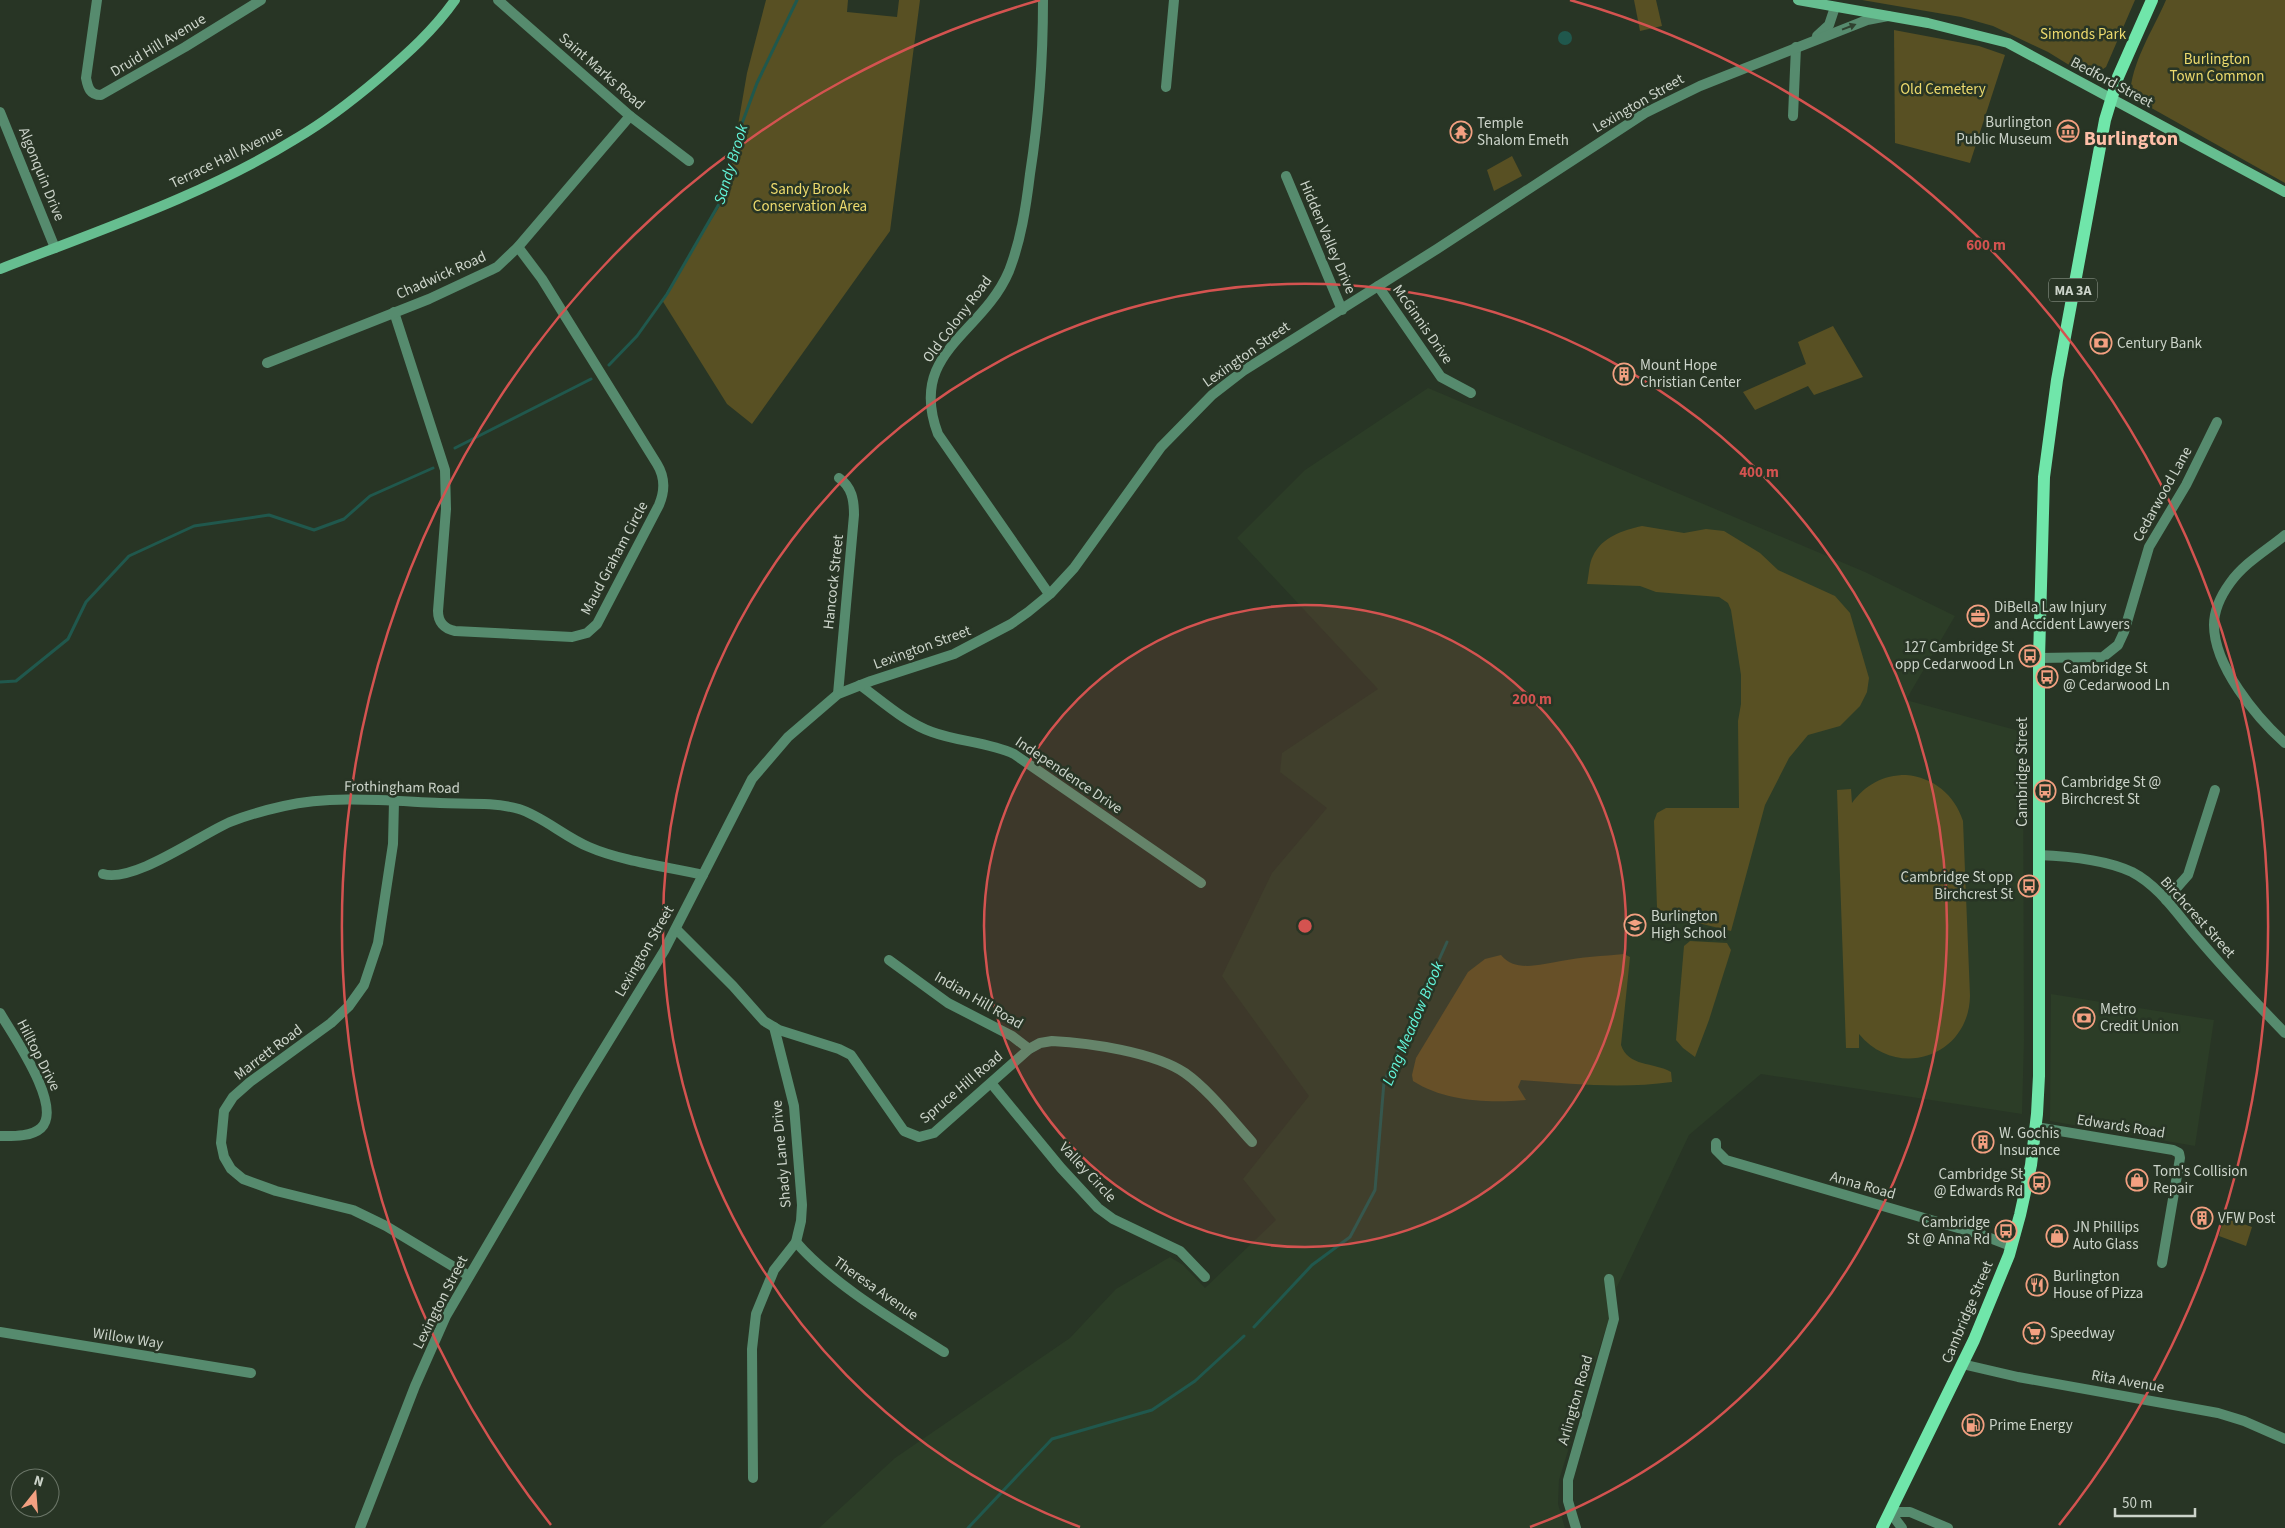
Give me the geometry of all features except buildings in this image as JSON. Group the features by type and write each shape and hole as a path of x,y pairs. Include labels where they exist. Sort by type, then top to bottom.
{"main road":[{"name":"Terrace Hall Avenue","path":"0,270 197,190 244,168 298,138 358,96 403,58 426,37 456,0"},
{"name":"Bedford Street","path":"1798,0 1965,31 2008,43 2285,192"},
{"name":"Cambridge Street","path":"1882,1528 1986,1313 2011,1246 2028,1177 2036,1128 2039,1076 2039,658 2044,477 2070,307 2110,98 2152,0"}],"street":[{"name":"Druid Hill Avenue","path":"97,0 86,78 90,90 94,94 101,95 261,0"},
{"name":"Saint Marks Road","path":"498,0 630,116 689,161"},
{"name":"Old Colony Road","path":"1043,0 1043,56 1038,121 1024,221 1015,254 998,290 945,355 933,374 929,391 930,406 938,434 1049,594"},
{"path":"1166,87 1174,0"},
{"name":"Lexington Street","path":"1808,42 1829,26 1835,7"},
{"name":"Lexington Street","path":"360,1528 415,1386 446,1316 676,929 743,794 759,769 803,722 838,694 941,659 970,647 1011,624 1049,594 1087,551 1161,446 1226,383 1645,113 1700,86 1808,42 1867,20 1890,16"},
{"path":"1793,116 1796,47"},
{"name":"Algonquin Drive","path":"0,112 56,248"},
{"name":"Chadwick Road","path":"268,364 429,299 497,267 518,247 630,116"},
{"name":"Hidden Valley Drive","path":"1286,176 1342,310"},
{"name":"Maud Graham Circle","path":"394,312 444,470 446,496 438,611 440,622 448,629 454,630 572,637 585,634 598,622 659,505 663,492 663,481 661,470 542,279 518,247"},
{"name":"McGinnis Drive","path":"1378,286 1441,377 1471,393"},
{"name":"Cedarwood Lane","path":"2039,658 2103,657 2118,645 2124,632 2149,547 2186,485 2216,422"},
{"name":"Hancock Street","path":"838,694 854,515 854,502 850,490 839,478"},
{"path":"2285,536 2242,569 2230,582 2219,603 2214,627 2220,654 2235,683 2260,716 2285,743"},
{"name":"Independence Drive","path":"860,685 924,729 941,736 996,746 1014,754 1201,883"},
{"path":"2166,900 2188,874 2215,790"},
{"name":"Frothingham Road","path":"102,874 118,876 141,869 202,835 261,812 311,802 394,801 511,808 533,815 590,848 703,875"},
{"name":"Marrett Road","path":"394,801 393,844 378,942 364,985 349,1006 331,1023 250,1082 233,1097 224,1111 220,1143 224,1157 231,1169 243,1179 276,1191 353,1210 386,1226 469,1276"},
{"name":"Birchcrest Street","path":"2038,854 2082,860 2123,869 2144,880 2166,900 2228,972 2285,1033"},
{"name":"Spruce Hill Road","path":"676,929 733,986 764,1021 774,1028 839,1049 851,1056 901,1126 914,1136 924,1137 934,1133 1029,1049 1045,1042 1060,1041 1131,1052 1164,1062 1193,1079 1252,1142"},
{"name":"Indian Hill Road","path":"889,960 948,1002 1012,1036 1029,1049"},
{"name":"Hilltop Drive","path":"0,1013 44,1094 48,1114 45,1123 34,1132 0,1136"},
{"name":"Shady Lane Drive","path":"753,1478 752,1349 756,1314 774,1270 796,1242 801,1221 802,1205 794,1115 774,1028"},
{"name":"Valley Circle","path":"991,1083 1098,1208 1113,1220 1180,1251 1205,1277"},
{"name":"Edwards Road","path":"2036,1128 2173,1150 2178,1153 2180,1158 2162,1263"},
{"name":"Anna Road","path":"1716,1143 1716,1150 1726,1160 1982,1235 2011,1246"},
{"name":"Theresa Avenue","path":"796,1242 812,1260 839,1281 944,1352"},
{"name":"Arlington Road","path":"1576,1528 1568,1501 1568,1480 1614,1319 1609,1279"},
{"name":"Willow Way","path":"0,1332 251,1373"},
{"name":"Rita Avenue","path":"1962,1364 2009,1375 2218,1413 2244,1421 2285,1439"},
{"path":"1890,1512 1902,1528"},
{"path":"1890,1512 1910,1512 1948,1528"}],"shaded area":[{"name":"Burlington High School","path":"1428,388 1865,572 1955,616 1906,700 2023,732 2024,1040 2022,1114 1761,1074 1689,1135 1616,1289 1613,1311 1603,1337 1559,1480 1558,1504 1565,1528 819,1528 895,1458 1070,1338 1116,1289 1170,1257 1183,1265 1205,1288 1276,1220 1243,1179 1309,1096 1222,976 1272,873 1327,808 1280,772 1282,753 1378,689 1237,538 1305,470"},
{"path":"2051,994 2214,1020 2195,1146 2050,1121"}],"green space":[{"name":"Sandy Brook Conservation Area","path":"766,0 848,0 847,12 897,17 899,0 920,0 890,231 752,424 727,404 662,300 719,207 727,189 747,73"},
{"path":"1634,0 1656,0 1662,26 1640,31"},
{"name":"Simonds Park","path":"1862,0 2135,0 2106,67 2097,73 2074,68 2048,52 1993,26 1961,17"},
{"name":"Burlington Town Common","path":"2166,0 2285,0 2285,183 2130,96 2131,84 2138,59"},
{"name":"Old Cemetery","path":"1894,30 1979,46 2005,55 1970,163 1895,143"},
{"path":"1512,156 1522,176 1494,191 1487,170"},
{"path":"1833,326 1863,377 1814,395 1808,386 1755,410 1743,392 1806,364 1798,342"},
{"path":"1642,526 1684,533 1706,529 1724,531 1760,553 1778,570 1835,596 1850,613 1869,678 1867,692 1860,706 1840,726 1808,735 1789,758 1765,805 1731,931 1665,917 1661,914 1657,907 1654,821 1657,813 1666,808 1739,808 1738,721 1741,704 1741,675 1731,610 1728,603 1719,597 1656,592 1640,586 1587,584 1592,559 1597,549 1614,535"},
{"path":"1898,775 1925,779 1942,789 1955,803 1963,821 1970,996 1967,1017 1958,1034 1945,1047 1929,1055 1911,1058 1893,1056 1875,1048 1859,1034 1859,1048 1846,1048 1837,790 1851,789 1852,803 1875,782"},
{"path":"1690,941 1727,943 1731,950 1695,1057 1676,1040 1684,946"},
{"path":"1624,954 1630,957 1621,1045 1624,1052 1635,1061 1671,1072 1672,1082 1615,1085 1521,1080 1518,1087 1526,1100 1483,1101 1468,1100 1439,1093 1413,1081 1412,1075 1416,1058 1468,972 1485,959 1501,955 1507,961 1514,964 1529,966 1576,958"},
{"path":"2224,1217 2252,1227 2246,1246 2219,1236"}],"water":[{"path":"1565,31 1570,33 1572,38 1570,43 1565,45 1560,43 1558,38 1560,33"}],"waterway":[{"name":"Sandy Brook","path":"609,365 637,336 667,294 719,204 731,153 757,83 797,0"},
{"name":"Sandy Brook","path":"455,448 591,379"},
{"name":"Sandy Brook","path":"0,682 16,681 68,639 86,602 129,556 194,526 269,515 314,530 344,519 370,496 433,468"},
{"name":"Long Meadow Brook","path":"1254,1327 1312,1265 1350,1237 1375,1190 1384,1082 1447,942"},
{"name":"Long Meadow Brook","path":"968,1528 1052,1439 1152,1410 1195,1381 1244,1336"}],"place":[{"name":"Burlington Public Museum","path":"2068,131"},
{"name":"Temple Shalom Emeth","path":"1461,132"},
{"name":"Century Bank","path":"2101,343"},
{"name":"Mount Hope Christian Center","path":"1624,374"},
{"name":"DiBella Law Injury and Accident Lawyers","path":"1978,616"},
{"name":"127 Cambridge St opp Cedarwood Ln","path":"2030,656"},
{"name":"Cambridge St @ Cedarwood Ln","path":"2047,677"},
{"name":"Cambridge St @ Birchcrest St","path":"2045,791"},
{"name":"Cambridge St opp Birchcrest St","path":"2029,886"},
{"name":"Burlington High School","path":"1635,925"},
{"name":"Metro Credit Union","path":"2084,1018"},
{"name":"W. Gochis Insurance","path":"1983,1142"},
{"name":"Tom's Collision Repair","path":"2137,1180"},
{"name":"Cambridge St @ Edwards Rd","path":"2039,1183"},
{"name":"VFW Post","path":"2202,1218"},
{"name":"Cambridge St @ Anna Rd","path":"2006,1231"},
{"name":"JN Phillips Auto Glass","path":"2057,1236"},
{"name":"Burlington House of Pizza","path":"2037,1285"},
{"name":"Speedway","path":"2034,1333"},
{"name":"Prime Energy","path":"1973,1425"}],"district":[{"name":"Burlington","path":"2131,138"}]}
